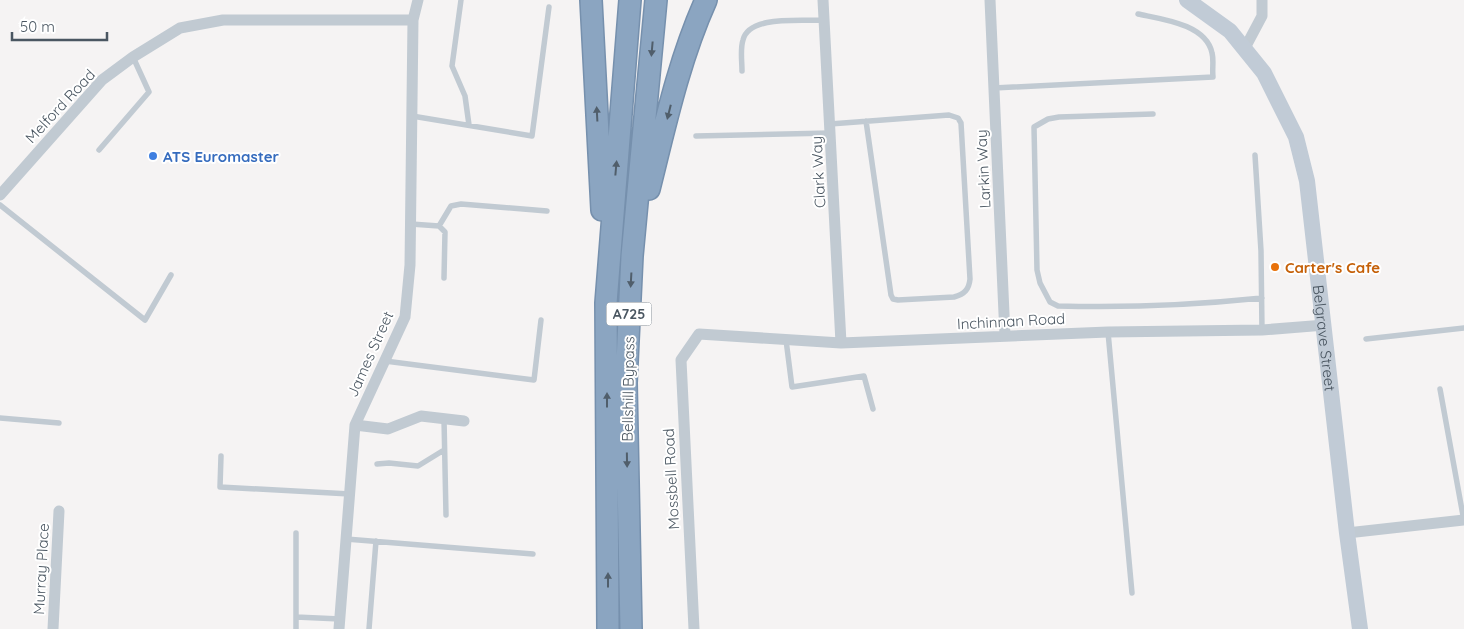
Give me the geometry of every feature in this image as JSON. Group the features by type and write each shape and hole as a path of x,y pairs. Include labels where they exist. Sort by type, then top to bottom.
{"highway":[{"path":"590,0 606,302"},
{"name":"Bellshill Bypass","path":"608,629 606,302 630,0"},
{"name":"Bellshill Bypass","path":"631,629 626,383 632,256 656,0"},
{"path":"632,256 676,84 696,21 706,0"}],"street":[{"name":"James Street","path":"340,624 355,425 405,317 410,265 414,20 418,0"},
{"name":"Clark Way","path":"823,0 841,343"},
{"name":"Larkin Way","path":"990,0 1006,336"},
{"name":"Belgrave Street","path":"1187,0 1230,31 1245,48 1264,73 1296,137 1307,181 1325,325 1347,533 1360,629"},
{"path":"1245,48 1262,16 1262,0"},
{"name":"Melford Road","path":"0,194 102,80 133,57 180,28 223,20 414,20"},
{"name":"Inchinnan Road","path":"699,334 841,343 1108,332 1262,330 1325,325"},
{"name":"Mossbell Road","path":"694,629 681,360 699,334"},
{"path":"355,425 388,430 421,416 464,421"},
{"name":"Murray Place","path":"53,629 59,511"},
{"path":"1347,533 1464,521"}],"lane":[{"path":"461,0 452,66 465,96 468,125"},
{"path":"412,116 532,136 549,7"},
{"path":"994,88 1213,77 1212,51 1201,34 1182,24 1138,14"},
{"path":"742,71 742,39 750,28 771,21 825,20"},
{"path":"99,150 149,92 133,57"},
{"path":"1153,114 1059,117 1048,119 1034,127 1037,270 1040,283 1050,302 1058,306 1117,306 1210,303 1262,298"},
{"path":"696,136 830,129 866,121 949,115 958,118 961,123 970,279 969,288 961,295 898,300 894,299 891,294 866,121"},
{"path":"1255,155 1262,330"},
{"path":"439,226 451,206 461,204 547,211"},
{"path":"0,205 145,320 172,276"},
{"path":"410,224 439,226 445,232 444,278"},
{"path":"385,361 534,380 541,320"},
{"path":"1366,339 1464,328"},
{"path":"1108,332 1132,593"},
{"path":"786,340 792,387 864,376 873,409"},
{"path":"1440,389 1464,521"},
{"path":"0,418 59,423"},
{"path":"444,419 446,515"},
{"path":"377,464 389,463 418,466 444,450"},
{"path":"222,456 220,487 350,494"},
{"path":"296,533 296,629"},
{"path":"346,539 533,554"},
{"path":"369,629 376,541"},
{"path":"296,617 340,624"}],"place":[{"name":"ATS Euromaster","path":"153,156"},
{"name":"Carter's Cafe","path":"1275,267"}]}
